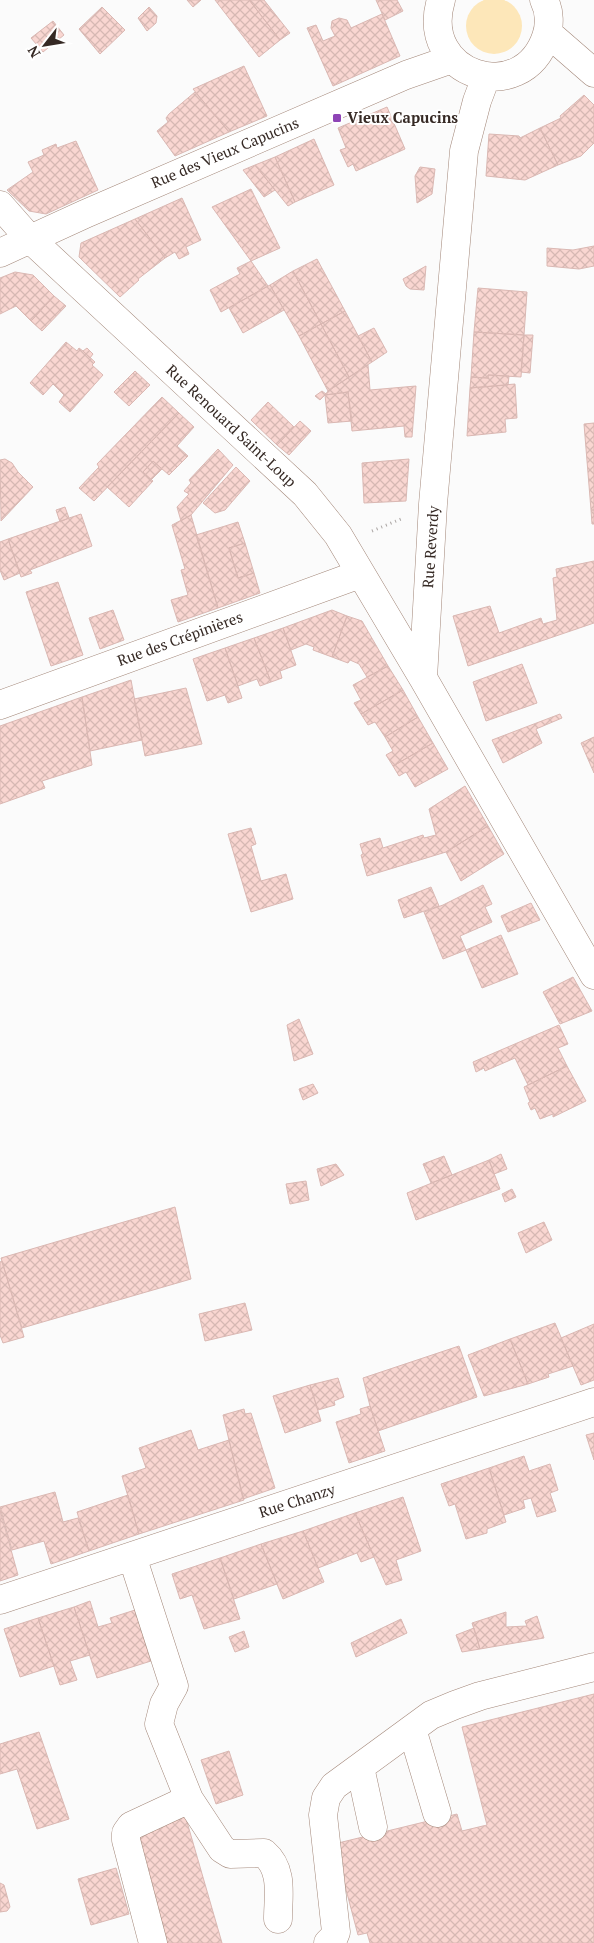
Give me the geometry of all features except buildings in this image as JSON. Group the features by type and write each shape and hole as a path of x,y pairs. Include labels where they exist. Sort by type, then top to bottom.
{"street":[{"path":"441,0 437,13 438,30 442,45 452,59 468,71 486,77 506,75 526,67 536,58 548,33 549,1"},
{"path":"548,33 594,73"},
{"name":"Rue des Vieux Capucins","path":"0,253 29,238 406,75 452,59"},
{"name":"Rue Reverdy","path":"422,678 433,504 464,151 477,101 486,77"},
{"name":"Rue Renouard Saint-Loup","path":"0,205 29,238 305,494 338,535 422,678"},
{"name":"Rue des Crépinières","path":"0,705 360,574"},
{"path":"422,678 594,976"},
{"name":"Rue Chanzy","path":"0,1600 594,1402"},
{"path":"132,1556 174,1686 164,1704 159,1724 189,1799 222,1849 230,1854 264,1853 271,1860 278,1871 278,1919"},
{"path":"328,1943 336,1932 323,1815 326,1798 334,1786 431,1715 454,1704 594,1667"},
{"path":"412,1729 436,1813"},
{"path":"360,1767 374,1827"},
{"path":"153,1943 126,1840 126,1832 131,1826 189,1799"}],"path":[{"path":"338,535 356,527 366,533 433,504"}],"shaded area":[{"path":"489,-2 499,-2 514,6 520,15 522,26 520,37 514,46 499,54 489,54 478,49 471,42 466,31 466,21 471,10 478,3"}],"place":[{"name":"Vieux Capucins","path":"337,118"}]}
